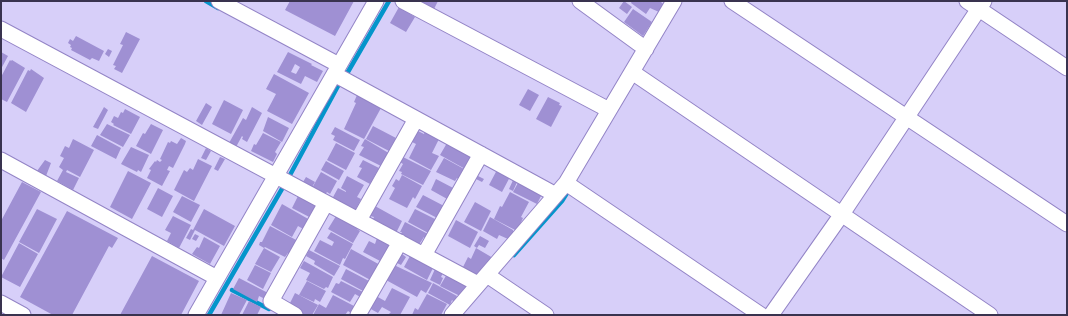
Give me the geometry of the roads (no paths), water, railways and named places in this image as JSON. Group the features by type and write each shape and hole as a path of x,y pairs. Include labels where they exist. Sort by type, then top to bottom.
{"street":[{"path":"219,1 416,119 556,195"},
{"path":"196,315 217,278 282,180 340,74 376,1"},
{"path":"403,1 609,110"},
{"path":"580,1 646,48"},
{"path":"452,315 566,183 674,1"},
{"path":"732,1 1067,224"},
{"path":"771,315 842,214 906,116 976,4 1067,68"},
{"path":"1,29 424,255 482,279 546,315"},
{"path":"632,72 990,315"},
{"path":"359,220 416,119"},
{"path":"424,255 481,154"},
{"path":"1,160 217,278"},
{"path":"566,183 761,315"},
{"path":"295,315 271,301 326,203"},
{"path":"358,315 400,242"},
{"path":"1,303 23,315"}],"waterway":[{"path":"206,1 218,8"},
{"path":"209,315 290,175 338,86 345,77 389,1"},
{"path":"514,255 562,201 567,193"},
{"path":"232,290 269,309"}]}
